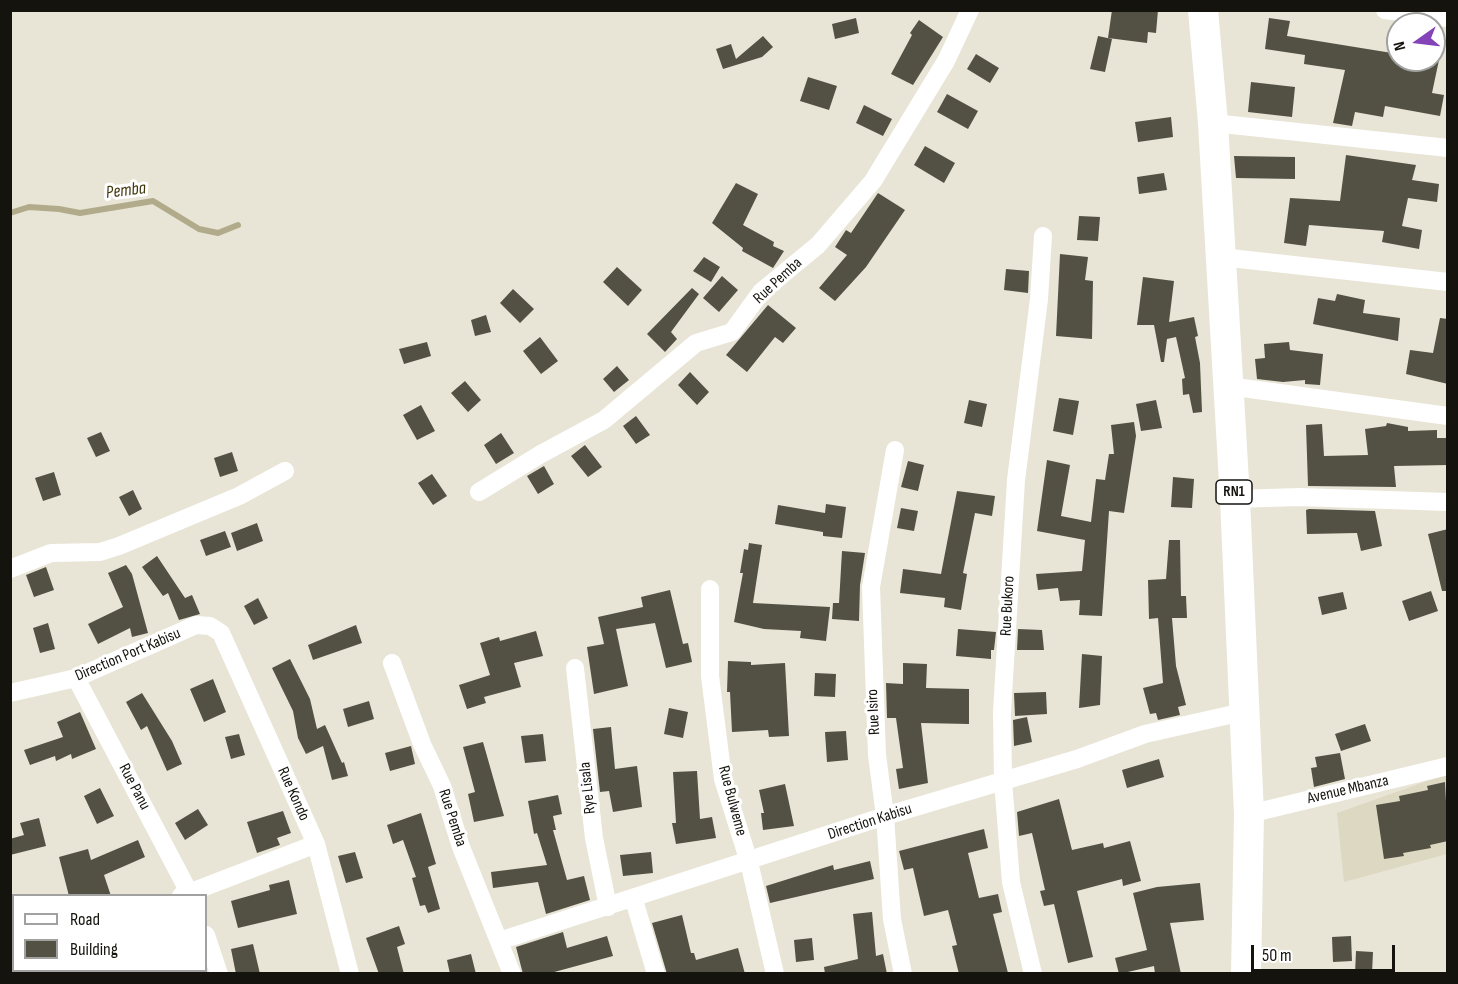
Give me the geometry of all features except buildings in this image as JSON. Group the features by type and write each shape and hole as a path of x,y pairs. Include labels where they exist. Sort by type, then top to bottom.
{"highway":[{"name":"RN1","path":"1203,10 1214,123 1235,499 1249,814 1246,974"}],"street":[{"name":"Rue Pemba","path":"479,492 541,454 604,420 696,343 732,332 761,292 818,245 873,181 946,61 970,10"},
{"path":"1385,10 1448,18"},
{"path":"1214,123 1448,148"},
{"name":"Rue Bukoro","path":"1033,974 1011,882 1003,781 1002,712 1016,492 1039,299 1043,236"},
{"path":"1221,257 1448,282"},
{"path":"1228,386 1448,416"},
{"name":"Rue Isiro","path":"895,450 871,586 877,755 885,816 892,919 903,974"},
{"path":"10,569 51,553 100,552 119,546 240,496 285,471"},
{"path":"1235,499 1299,497 1448,502"},
{"name":"Rue Bulweme","path":"710,589 710,676 723,779 749,862 776,974"},
{"name":"Direction Port Kabisu","path":"10,693 76,678 196,625 210,626"},
{"name":"Rue Kondo","path":"210,626 221,633 316,844 350,974"},
{"name":"Rue Pemba","path":"392,663 422,744 442,786 461,847 512,974"},
{"name":"Rye Lisala","path":"574,668 594,838 608,907"},
{"name":"Rue Panu","path":"76,678 187,894"},
{"name":"Direction Kabisu","path":"499,941 634,900 885,816 1077,759 1145,734 1243,712"},
{"name":"Avenue Mbanza","path":"1249,814 1448,766"},
{"path":"187,894 316,844"},
{"path":"634,900 656,974"},
{"path":"207,938 219,974"}],"shaded area":[{"path":"1447,774 1447,854 1344,882 1337,813"}],"waterway":[{"name":"Pemba","path":"10,213 29,207 80,213 153,201 199,229 218,233 238,225"}]}
